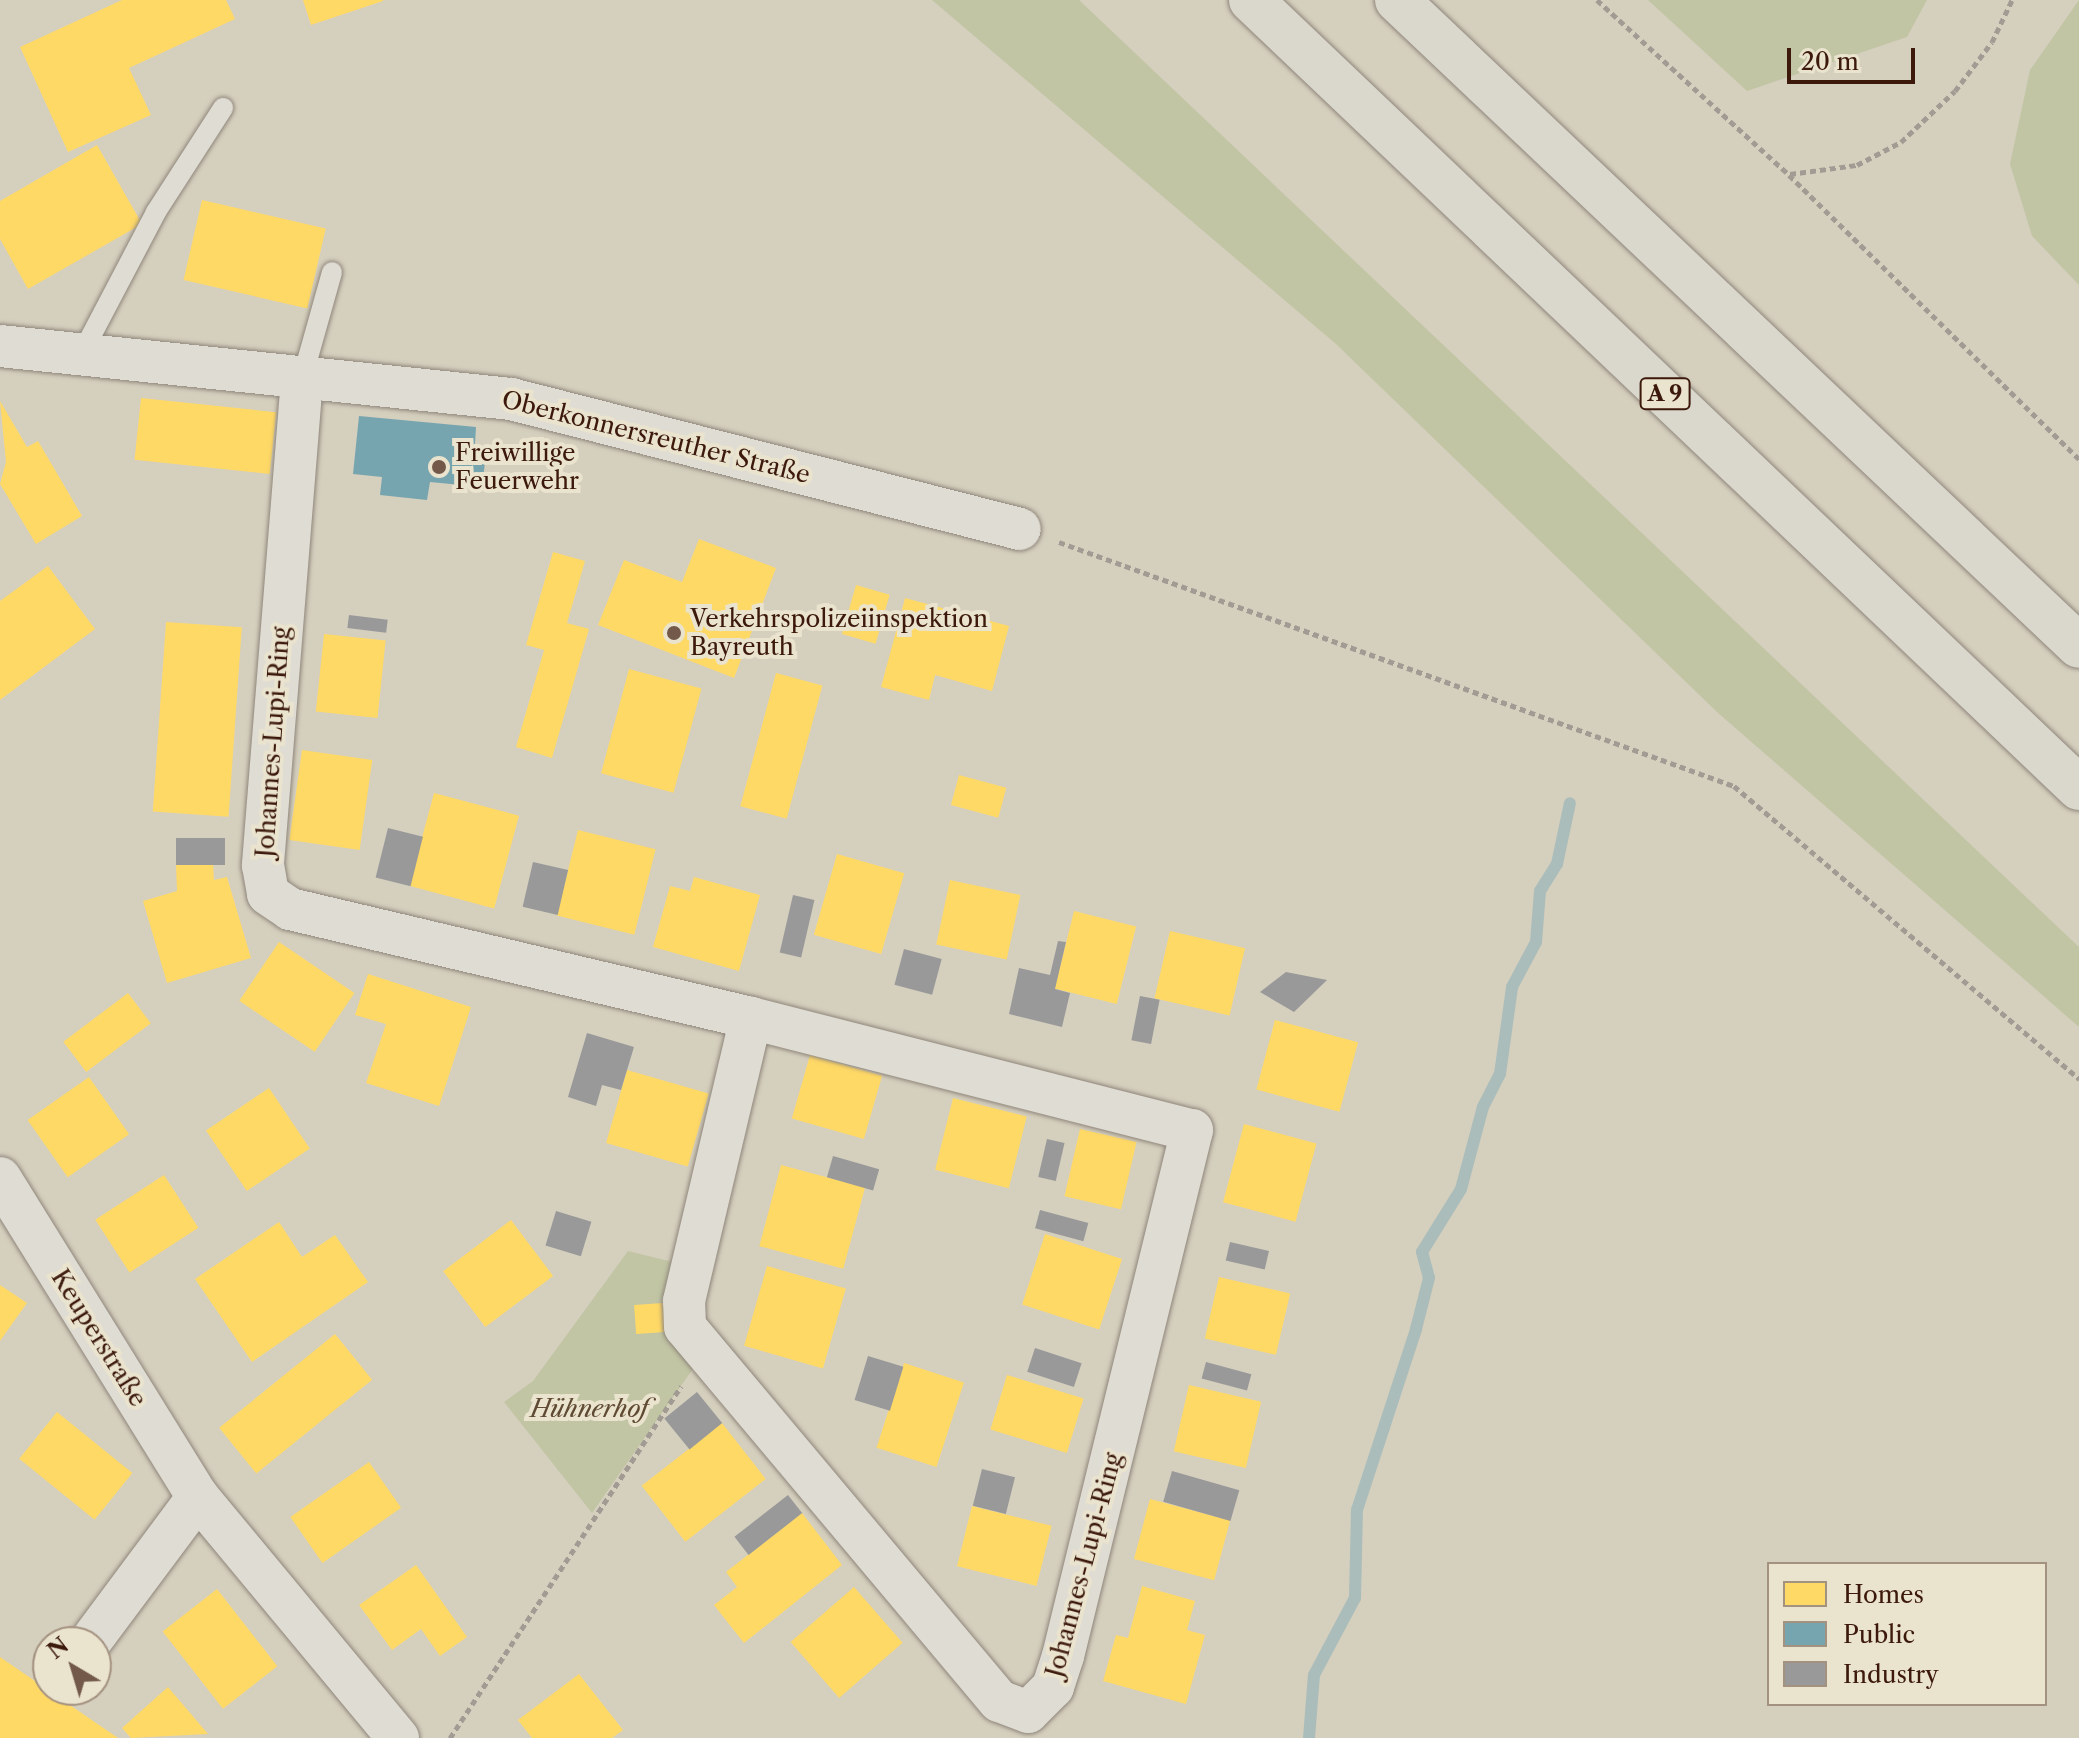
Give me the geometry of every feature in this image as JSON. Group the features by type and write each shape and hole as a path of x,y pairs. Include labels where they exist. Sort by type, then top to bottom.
{"highway":[{"name":"A 9","path":"1251,0 2079,788"},
{"path":"1397,0 2079,646"}],"street":[{"name":"Oberkonnersreuther Straße","path":"0,346 511,399 1020,529"},
{"name":"Johannes-Lupi-Ring","path":"302,379 263,865 268,894 290,909 751,1018 1192,1130 1063,1656 1042,1703 1028,1712 999,1701 685,1327 684,1301 751,1018"},
{"name":"Keuperstraße","path":"0,1178 198,1497 398,1738"},
{"path":"102,1626 198,1497"}],"lane":[{"path":"81,355 156,212 223,108"},
{"path":"302,379 332,272"}],"path":[{"path":"1597,0 1789,175 2079,459"},
{"path":"1789,175 1857,165 1901,142 1964,79 2012,0"},
{"path":"1020,529 1734,786 2079,1079"},
{"path":"450,1738 592,1513 704,1353"}],"green space":[{"path":"932,0 1079,0 2079,947 2079,1027 1717,712 1336,344"},
{"path":"1648,0 1927,0 1907,37 1747,91"},
{"path":"2079,0 2079,285 2032,236 2010,164 2030,70"},
{"name":"Hühnerhof","path":"628,1251 693,1267 704,1353 592,1513 504,1402 533,1381"}],"building: Homes":[{"path":"122,0 226,0 235,19 129,68 151,115 68,152 20,47"},
{"path":"303,0 383,0 383,1 311,25"},
{"path":"97,145 142,224 28,289 0,239 0,201"},
{"path":"202,200 326,229 307,308 184,280"},
{"path":"141,398 276,412 270,474 135,460"},
{"path":"0,401 27,447 38,441 82,516 36,544 0,484 6,462"},
{"path":"699,539 776,568 734,678 598,625 624,560 682,582"},
{"path":"553,552 585,561 567,623 589,629 552,758 516,747 544,650 526,645"},
{"path":"48,566 95,629 0,700 0,601"},
{"path":"856,585 890,595 876,644 842,634"},
{"path":"905,598 1009,626 992,691 935,675 929,700 881,687"},
{"path":"166,622 242,627 229,817 153,812"},
{"path":"324,634 386,640 378,718 316,712"},
{"path":"629,669 701,688 673,793 601,773"},
{"path":"776,673 822,685 787,819 740,806"},
{"path":"302,750 372,760 360,850 289,840"},
{"path":"959,775 1006,788 998,818 951,805"},
{"path":"434,793 519,816 494,909 409,886"},
{"path":"578,830 656,849 634,935 557,915"},
{"path":"837,854 904,873 881,954 814,935"},
{"path":"213,864 214,880 227,877 251,958 167,983 143,901 177,891 176,865"},
{"path":"694,877 760,895 739,971 653,947 670,886 690,891"},
{"path":"950,880 1020,895 1007,960 936,945"},
{"path":"1074,911 1136,926 1117,1004 1055,989"},
{"path":"1170,931 1245,948 1230,1016 1154,998"},
{"path":"279,942 354,993 315,1052 239,1001"},
{"path":"368,974 471,1007 439,1106 366,1083 386,1024 355,1015"},
{"path":"128,993 151,1023 86,1072 63,1042"},
{"path":"1275,1020 1358,1042 1339,1112 1256,1090"},
{"path":"810,1055 882,1076 864,1139 792,1118"},
{"path":"627,1070 709,1093 688,1166 606,1143"},
{"path":"89,1077 129,1134 68,1177 28,1120"},
{"path":"269,1088 310,1149 247,1191 206,1130"},
{"path":"953,1098 1027,1116 1009,1188 935,1170"},
{"path":"1244,1124 1316,1143 1295,1222 1223,1202"},
{"path":"1080,1129 1137,1142 1121,1209 1064,1196"},
{"path":"781,1165 865,1188 843,1269 759,1246"},
{"path":"164,1175 198,1228 130,1272 95,1220"},
{"path":"511,1220 553,1276 485,1327 443,1271"},
{"path":"279,1222 302,1257 335,1235 368,1282 252,1362 195,1279"},
{"path":"1045,1234 1122,1259 1099,1329 1022,1304"},
{"path":"767,1266 846,1289 823,1368 744,1346"},
{"path":"1219,1277 1290,1293 1276,1355 1205,1338"},
{"path":"0,1285 27,1303 0,1341"},
{"path":"677,1302 679,1331 636,1334 634,1305"},
{"path":"335,1334 372,1380 256,1474 219,1428"},
{"path":"904,1363 964,1382 936,1467 876,1448"},
{"path":"1007,1375 1084,1398 1067,1453 990,1430"},
{"path":"1189,1385 1261,1402 1246,1468 1174,1451"},
{"path":"57,1412 132,1473 95,1520 19,1459"},
{"path":"722,1423 766,1479 685,1542 642,1486"},
{"path":"369,1462 401,1508 322,1563 290,1517"},
{"path":"1150,1499 1230,1520 1214,1580 1134,1559"},
{"path":"972,1506 1052,1526 1037,1586 957,1566"},
{"path":"802,1513 842,1565 744,1643 714,1605 737,1587 726,1572"},
{"path":"416,1565 467,1637 440,1656 421,1629 392,1650 359,1605"},
{"path":"1142,1586 1195,1601 1187,1630 1205,1635 1186,1704 1103,1681 1116,1635 1128,1638"},
{"path":"854,1587 903,1643 839,1698 791,1642"},
{"path":"217,1589 277,1666 223,1709 163,1631"},
{"path":"0,1657 32,1679 32,1706 71,1706 118,1738 0,1738"},
{"path":"579,1674 623,1730 612,1738 532,1738 518,1720"},
{"path":"168,1687 208,1734 131,1738 122,1728"}],"building: Public":[{"path":"359,416 476,427 475,444 487,446 482,487 430,482 427,500 380,495 382,477 353,474"}],"building: Industry":[{"path":"349,615 388,620 386,633 347,628"},
{"path":"388,828 423,837 411,886 376,877"},
{"path":"176,838 225,838 225,865 176,865"},
{"path":"533,862 568,870 558,915 523,907"},
{"path":"793,895 814,900 801,957 780,952"},
{"path":"1058,941 1066,942 1055,989 1070,993 1062,1027 1009,1014 1019,968 1050,975"},
{"path":"904,949 942,959 932,995 894,985"},
{"path":"1286,972 1327,980 1294,1012 1260,992"},
{"path":"1140,996 1160,1000 1151,1044 1131,1040"},
{"path":"587,1033 634,1047 621,1090 602,1085 596,1106 568,1097"},
{"path":"1047,1139 1065,1143 1056,1181 1038,1177"},
{"path":"833,1156 879,1169 873,1190 827,1177"},
{"path":"1040,1210 1088,1223 1083,1241 1035,1228"},
{"path":"556,1211 591,1222 581,1256 545,1245"},
{"path":"1230,1242 1269,1251 1265,1270 1226,1261"},
{"path":"1035,1348 1082,1363 1074,1387 1027,1372"},
{"path":"868,1356 903,1367 890,1411 855,1400"},
{"path":"1206,1362 1251,1374 1247,1391 1202,1378"},
{"path":"697,1392 722,1423 690,1450 664,1418"},
{"path":"982,1469 1015,1477 1006,1514 973,1506"},
{"path":"1172,1471 1239,1490 1230,1521 1163,1502"},
{"path":"788,1495 802,1513 749,1555 734,1537"}],"waterway":[{"path":"1309,1738 1314,1675 1355,1598 1357,1510 1416,1329 1429,1278 1422,1252 1461,1189 1483,1107 1500,1074 1512,987 1536,942 1540,891 1557,864 1570,803"}],"place":[{"name":"Freiwillige Feuerwehr","path":"439,467"},
{"name":"Verkehrspolizeiinspektion Bayreuth","path":"674,633"}]}
